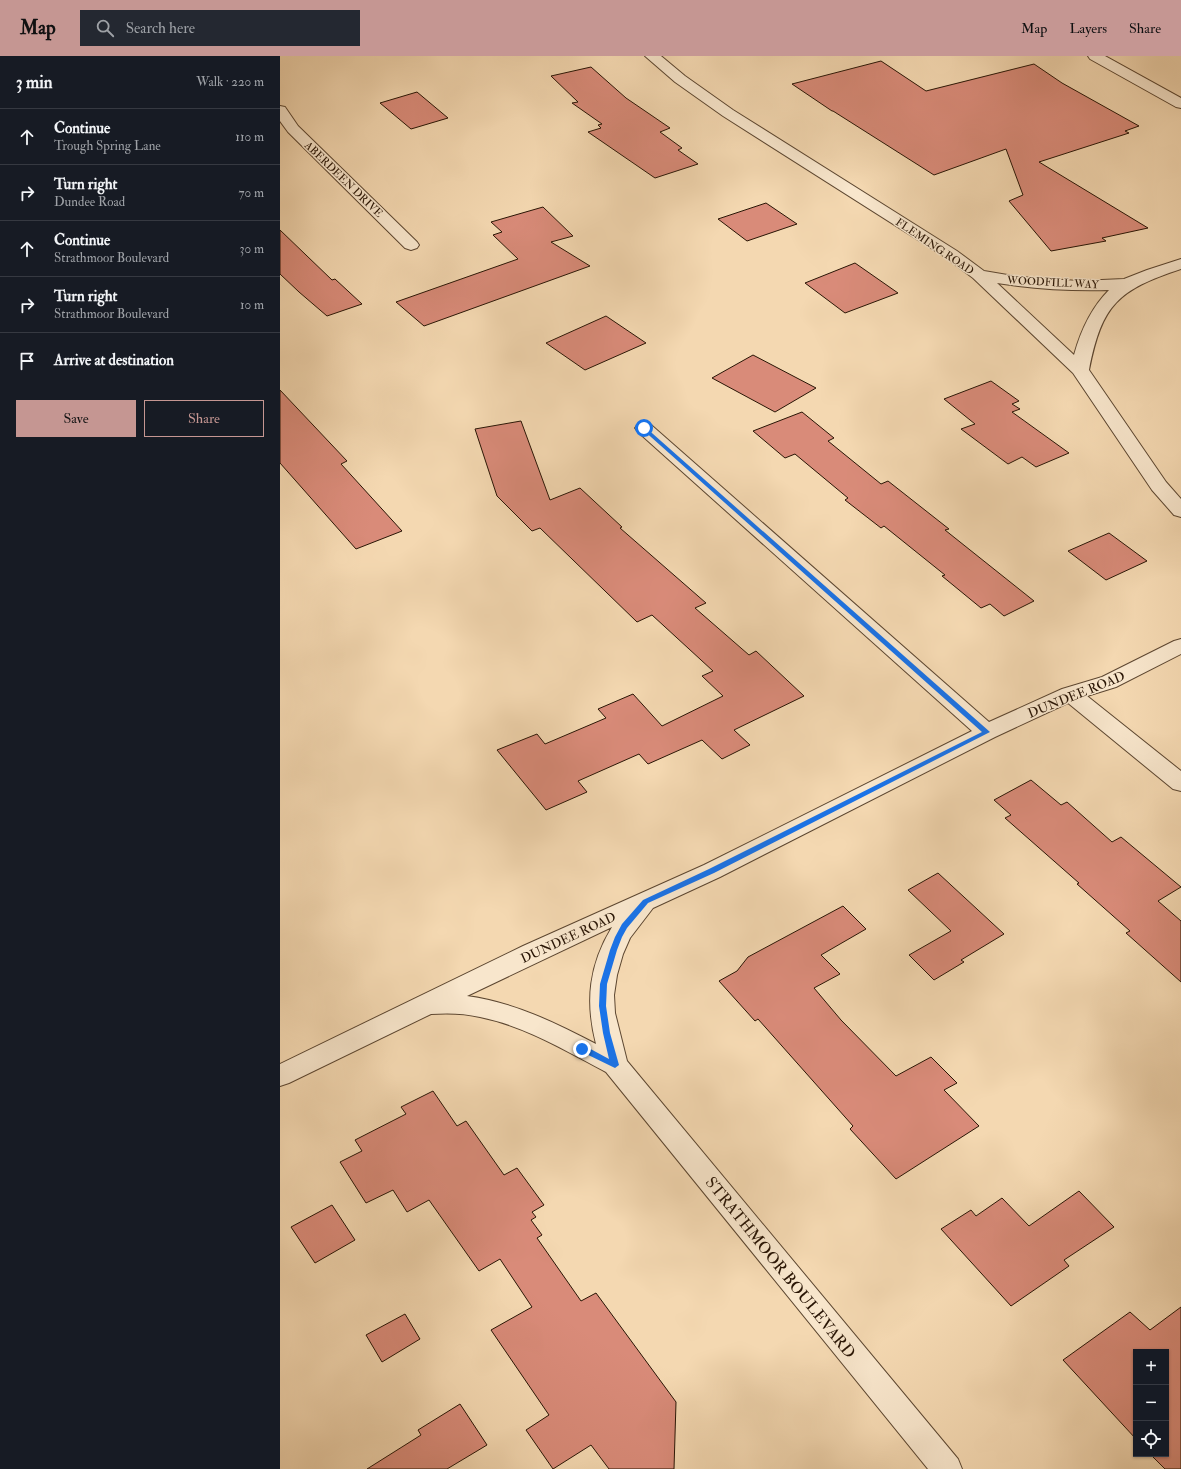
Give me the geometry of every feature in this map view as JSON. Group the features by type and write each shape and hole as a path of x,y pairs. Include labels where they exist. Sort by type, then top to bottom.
{"street":[{"name":"FLEMING ROAD","path":"652,56 680,79 728,113 951,254 979,275 1080,370 1146,468 1181,511"},
{"path":"1095,56 1181,104"},
{"name":"ABERDEEN DRIVE","path":"280,110 293,129 411,245"},
{"name":"WOODFILL WAY","path":"979,275 1020,282 1079,286 1126,284 1181,264"},
{"name":"WOODFILL WAY","path":"1080,370 1084,348 1097,315 1115,293 1126,284"},
{"path":"644,428 987,732"},
{"name":"DUNDEE ROAD","path":"280,1076 532,953 712,871 987,732 1070,694 1109,682 1181,646"},
{"path":"1070,694 1181,782"},
{"name":"STRATHMOOR BOULEVARD","path":"615,1065 606,1033 602,1006 604,984 613,950 619,937 625,926 645,902"},
{"name":"STRATHMOOR BOULEVARD","path":"425,1005 440,1003 468,1006 516,1018 555,1034 615,1065 947,1469"}],"building":[{"path":"881,61 926,91 1034,64 1062,83 1139,126 1125,131 1129,133 1039,162 1148,228 1102,238 1106,241 1051,251 1009,201 1023,195 1006,149 934,175 792,84"},
{"path":"591,67 626,98 670,128 660,132 682,148 678,150 698,164 655,178 588,132 601,128 598,125 602,124 572,103 578,102 551,76"},
{"path":"417,92 448,118 411,129 380,103"},
{"path":"766,203 797,224 747,241 718,219"},
{"path":"543,207 573,236 551,242 590,266 424,326 396,302 518,259 493,235 502,232 491,222"},
{"path":"280,230 332,280 335,279 362,304 327,316 299,292 280,274"},
{"path":"855,263 898,293 845,313 805,283"},
{"path":"606,316 646,343 585,370 546,343"},
{"path":"753,355 816,388 775,412 712,378"},
{"path":"991,381 1019,401 1012,404 1020,409 1012,412 1069,453 1036,467 1022,457 1008,464 961,429 975,424 944,399"},
{"path":"280,390 347,461 341,464 402,531 356,549 280,463"},
{"path":"802,412 834,438 828,441 881,484 888,481 949,529 945,530 1034,601 1004,616 990,604 981,608 942,576 945,575 884,526 881,528 845,500 848,498 795,454 785,458 753,431"},
{"path":"521,421 550,500 580,488 622,527 620,528 706,603 695,608 749,655 756,651 804,696 734,730 750,745 722,759 702,740 648,764 639,754 578,781 587,792 546,810 497,750 537,734 545,744 606,718 598,709 633,694 662,726 723,696 702,676 713,671 652,615 637,622 540,528 532,531 497,496 475,429"},
{"path":"1109,533 1147,561 1106,580 1068,551"},
{"path":"1031,780 1061,805 1067,802 1112,842 1121,837 1181,887 1158,901 1181,921 1181,982 1126,933 1130,931 1077,884 1079,883 1005,818 1011,815 994,800"},
{"path":"938,873 1004,934 961,960 964,962 934,980 909,955 951,931 908,890"},
{"path":"843,906 866,929 821,955 840,974 814,988 841,1020 896,1076 931,1057 957,1083 944,1090 979,1126 896,1179 850,1129 853,1126 758,1019 755,1021 719,981 737,971 748,957"},
{"path":"433,1091 457,1126 466,1121 504,1175 517,1168 544,1205 532,1212 536,1217 531,1220 542,1235 537,1238 581,1301 596,1293 676,1402 674,1469 609,1469 591,1445 553,1469 526,1430 549,1415 491,1330 532,1307 500,1259 479,1271 429,1200 407,1212 393,1190 366,1203 340,1162 362,1151 355,1140 406,1114 401,1107"},
{"path":"1079,1191 1114,1227 1064,1260 1069,1266 1011,1306 941,1229 971,1210 976,1216 1002,1198 1029,1226"},
{"path":"332,1205 355,1240 315,1263 291,1227"},
{"path":"1181,1307 1181,1469 1165,1469 1153,1457 1169,1457 1169,1349 1133,1349 1133,1436 1063,1360 1130,1312 1150,1330"},
{"path":"405,1314 420,1339 382,1362 366,1335"},
{"path":"460,1404 487,1445 447,1469 367,1469 421,1435 418,1430"}],"route":[{"path":"582,1049 615,1065 606,1033 602,1006 604,984 613,950 619,937 625,926 645,902 712,871 987,732 644,428"}]}
